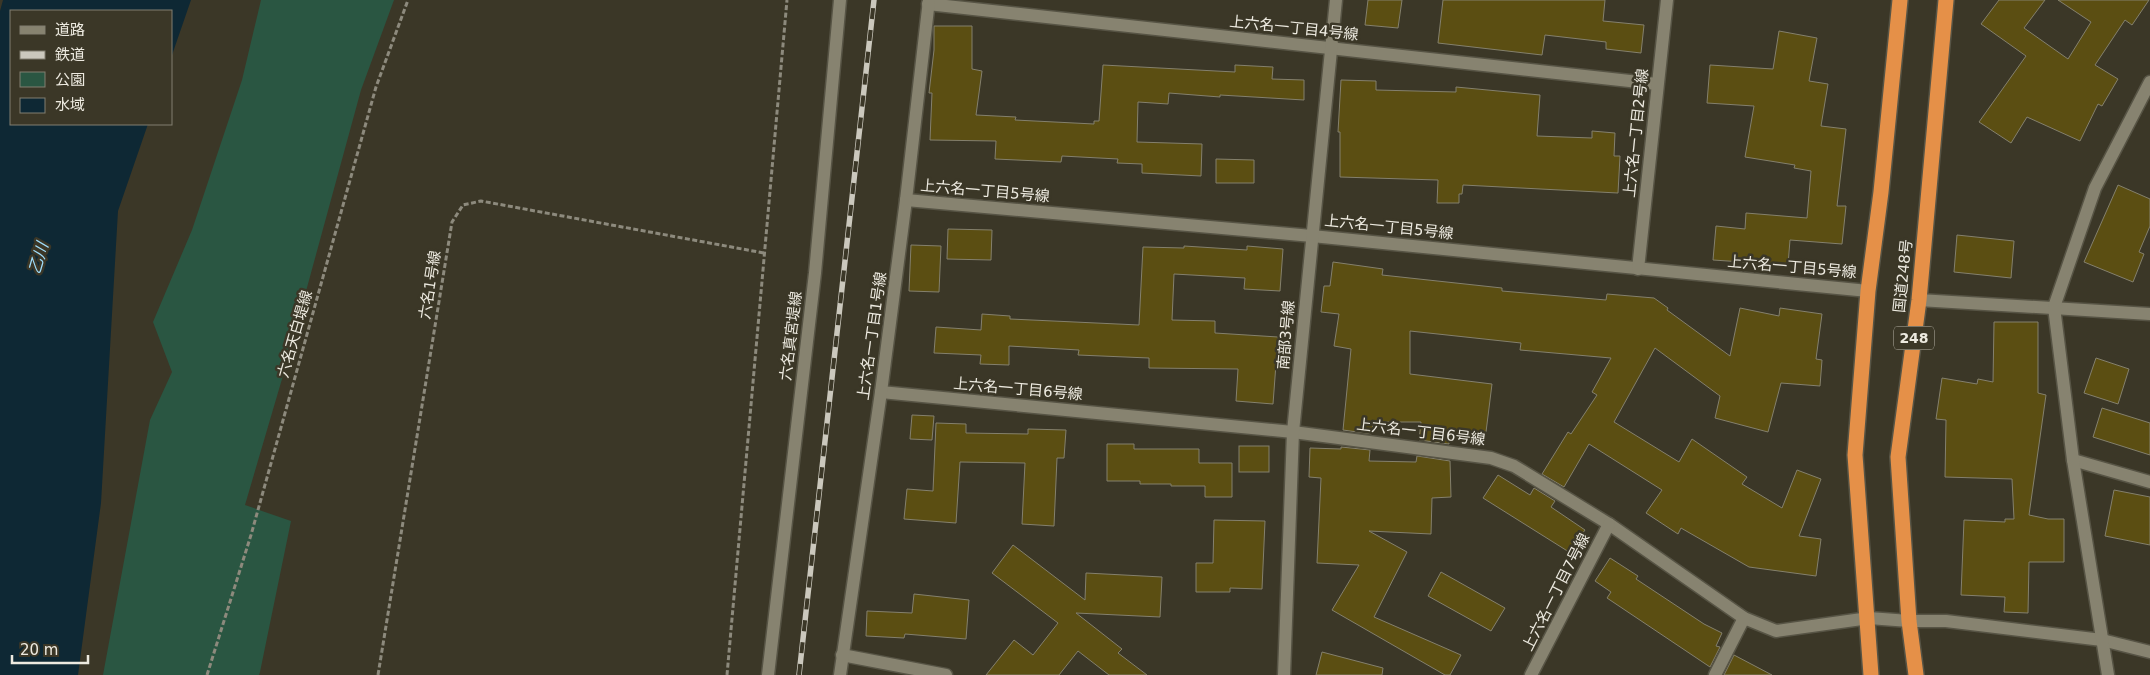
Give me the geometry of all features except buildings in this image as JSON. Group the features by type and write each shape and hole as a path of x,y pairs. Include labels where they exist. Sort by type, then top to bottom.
{"highway":[{"path":"1872,675 1855,455 1868,291 1881,192 1900,0"},
{"name":"国道248号","path":"1916,675 1908,622 1898,456 1919,300 1946,0"}],"street":[{"name":"六名真宮堤線","path":"768,675 815,274 840,0"},
{"name":"南部3号線","path":"1284,675 1293,432 1336,0"},
{"name":"上六名一丁目2号線","path":"1638,269 1667,0"},
{"name":"上六名一丁目4号線","path":"928,2 1330,49 1657,84"},
{"name":"上六名一丁目1号線","path":"840,675 881,392 906,200 928,2"},
{"path":"2108,675 2073,460 2054,307 2095,188 2150,82"},
{"name":"上六名一丁目5号線","path":"906,200 1312,236 1868,291"},
{"path":"1919,300 2150,314"},
{"name":"上六名一丁目6号線","path":"881,392 1293,432 1492,458 1514,466 1609,524 1744,618 1776,631 1869,618 1908,622 1946,621 2102,640 2150,652"},
{"path":"2073,460 2150,482"},
{"name":"上六名一丁目7号線","path":"1531,675 1609,524"},
{"path":"1715,675 1744,618"},
{"path":"842,655 946,675"}],"path":[{"name":"六名天白堤線","path":"207,675 251,535 376,88 408,0"},
{"path":"728,675 787,0"},
{"name":"六名1号線","path":"378,675 452,222 463,205 481,201 764,253"}],"green space":[{"path":"261,0 394,0 361,90 282,379 245,505 291,521 260,672 259,675 103,675 150,420 172,372 153,322 192,230 242,80"}],"water":[{"name":"乙川","path":"3,0 191,0 172,55 172,10 10,10 10,125 148,125 118,211 101,503 78,675 0,675 0,11"}],"railway":[{"path":"799,675 874,0"}]}
